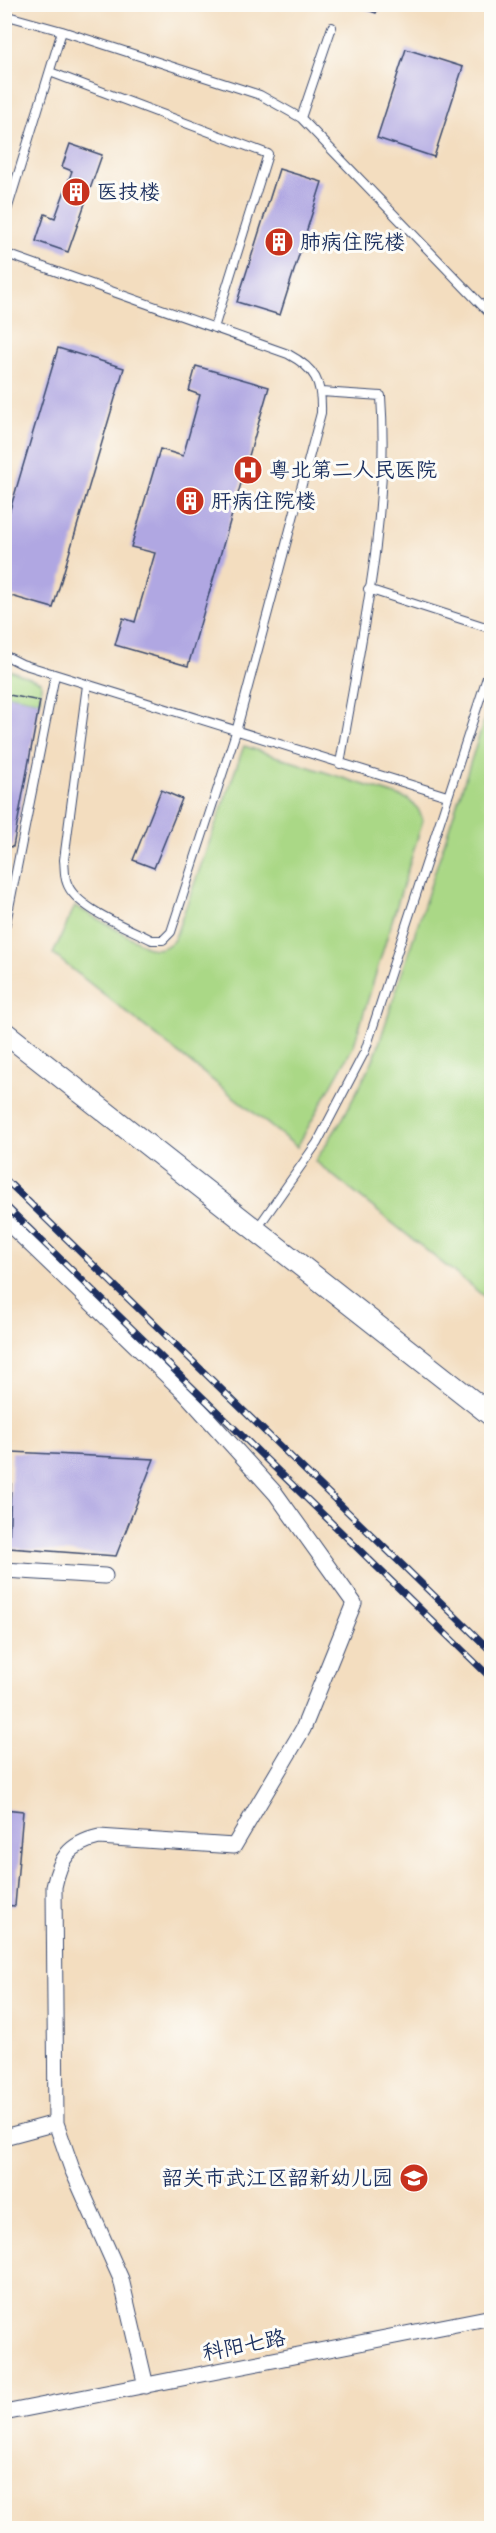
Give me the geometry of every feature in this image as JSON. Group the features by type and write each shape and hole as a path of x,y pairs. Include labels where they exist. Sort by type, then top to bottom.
{"main road":[{"path":"4,1032 492,1416"}],"street":[{"path":"4,1219 184,1392 276,1494 354,1603 303,1729 234,1846 99,1837 81,1841 68,1853 58,1868 54,1887 56,2123 72,2169 121,2279 146,2386"},
{"path":"4,1570 105,1576"},
{"path":"4,2137 56,2123"},
{"name":"科阳七路","path":"4,2413 492,2317"}],"lane":[{"path":"4,15 62,31 260,95 302,118 492,316"},
{"path":"302,118 333,27"},
{"path":"4,220 62,31"},
{"path":"50,72 268,154 214,328"},
{"path":"4,253 305,363 315,375 321,392 321,413 236,732 171,932 163,940 152,940 84,904 74,896 67,883 64,860 87,685"},
{"path":"321,392 381,396 384,438 380,509 340,764"},
{"path":"368,589 492,629"},
{"path":"4,655 55,675 447,796"},
{"path":"255,1231 317,1143 365,1051 492,662"},
{"path":"4,933 55,675"}],"green space":[{"path":"4,668 41,682 40,701 5,694"},
{"path":"491,699 491,1302 315,1161 342,1120 375,1056"},
{"path":"244,746 408,799 418,809 423,820 354,1045 297,1147 53,954 75,906 149,948 163,948 174,940"}],"building":[{"path":"351,4 379,4 376,13"},
{"path":"406,49 463,67 434,157 377,138"},
{"name":"医技楼","path":"70,144 102,155 68,252 36,241 45,214 55,218 72,171 62,167"},
{"name":"肺病住院楼","path":"279,169 322,182 280,315 237,302"},
{"path":"58,348 124,368 53,608 4,594 4,530"},
{"name":"肝病住院楼","path":"196,366 269,387 188,666 115,645 123,618 135,622 155,553 131,547 160,449 183,456 200,395 189,391"},
{"path":"4,694 40,701 13,847 4,846"},
{"path":"161,790 182,799 154,868 133,860"},
{"path":"12,1452 154,1459 116,1556 9,1548"},
{"path":"4,1809 23,1811 15,1906 4,1905"}],"railway":[{"path":"4,1178 492,1652"},
{"path":"4,1204 492,1679"}],"place":[{"name":"医技楼","path":"76,192"},
{"name":"肺病住院楼","path":"279,242"},
{"name":"粤北第二人民医院","path":"248,470"},
{"name":"肝病住院楼","path":"190,501"},
{"name":"韶关市武江区韶新幼儿园","path":"414,2178"}]}
